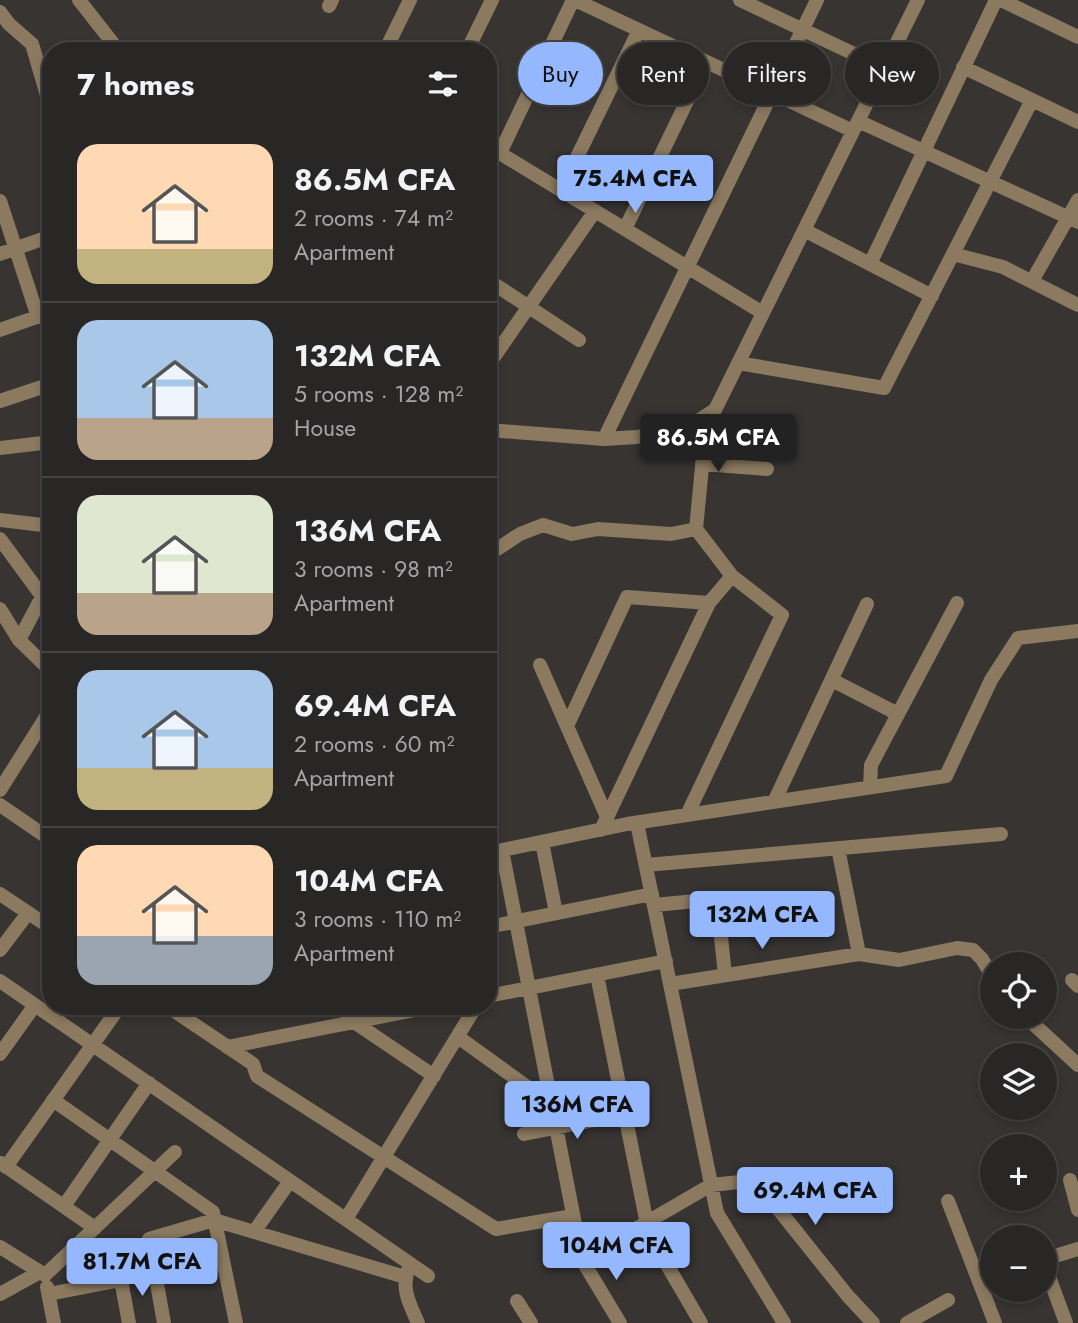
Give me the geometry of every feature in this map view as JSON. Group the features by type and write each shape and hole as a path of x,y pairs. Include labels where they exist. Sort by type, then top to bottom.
{"street":[{"path":"79,0 113,42"},
{"path":"389,42 410,0"},
{"path":"471,42 492,0"},
{"path":"497,144 574,0 664,42"},
{"path":"740,0 845,49"},
{"path":"796,42 817,0"},
{"path":"897,42 918,0"},
{"path":"870,264 996,0"},
{"path":"1001,0 1078,37"},
{"path":"0,12 9,24 32,44 42,78"},
{"path":"561,190 639,30"},
{"path":"964,67 1078,122"},
{"path":"738,363 884,388 1032,100"},
{"path":"625,229 685,105"},
{"path":"604,439 766,105"},
{"path":"803,105 924,151 1073,219"},
{"path":"497,431 604,439 637,437 693,424 715,410 866,105"},
{"path":"497,152 763,313"},
{"path":"1032,281 1073,219 1078,200"},
{"path":"0,201 15,249 42,310"},
{"path":"497,355 595,211"},
{"path":"804,230 932,296"},
{"path":"0,254 42,239"},
{"path":"953,254 1003,267 1078,305"},
{"path":"497,287 579,340"},
{"path":"0,330 42,316"},
{"path":"0,401 42,387"},
{"path":"687,815 782,615 732,576 696,529 707,415"},
{"path":"0,447 42,443"},
{"path":"702,464 767,469"},
{"path":"0,520 42,525"},
{"path":"497,549 520,534 543,525 572,534 598,529 671,534 696,529"},
{"path":"0,539 42,596 19,640"},
{"path":"604,823 709,603 732,576"},
{"path":"567,726 627,597 709,603"},
{"path":"870,787 871,765 957,603"},
{"path":"775,802 867,604"},
{"path":"0,609 19,640 42,662"},
{"path":"497,851 542,842 604,823 637,823 946,776 991,680 1018,638 1078,631"},
{"path":"540,665 567,726 604,823"},
{"path":"832,680 898,714"},
{"path":"0,790 42,723"},
{"path":"0,805 42,832"},
{"path":"637,823 717,1213 784,1323"},
{"path":"646,865 1001,834"},
{"path":"542,842 556,913"},
{"path":"838,848 859,954"},
{"path":"497,858 516,921 582,1260 620,1323"},
{"path":"0,894 42,922"},
{"path":"497,925 556,913 653,899 717,899 725,975"},
{"path":"0,950 28,912"},
{"path":"670,984 859,954 899,960 957,948 972,950 980,957"},
{"path":"497,994 666,961"},
{"path":"597,975 649,1234 701,1323"},
{"path":"0,981 42,1010"},
{"path":"0,1054 35,1005"},
{"path":"50,1015 345,1219 408,1270"},
{"path":"96,1228 3,1165 114,1015"},
{"path":"180,1015 253,1064 257,1076 496,1229 573,1216"},
{"path":"227,1047 389,1015"},
{"path":"345,1219 471,1015"},
{"path":"354,1022 434,1076"},
{"path":"1039,1029 1078,1065"},
{"path":"458,1037 551,1104"},
{"path":"64,1206 149,1083"},
{"path":"53,1100 213,1212 236,1323"},
{"path":"524,1133 625,1114"},
{"path":"0,1294 42,1274 96,1228 175,1153"},
{"path":"582,1260 711,1185 808,1175"},
{"path":"755,1180 847,1295 873,1323"},
{"path":"1070,1180 1078,1210"},
{"path":"254,1232 290,1181"},
{"path":"948,1201 980,1267"},
{"path":"164,1323 149,1239 214,1220 428,1276"},
{"path":"0,1247 42,1274 54,1323"},
{"path":"1057,1255 1078,1249"},
{"path":"408,1270 405,1290 418,1323"},
{"path":"49,1294 121,1280 129,1323"},
{"path":"1057,1297 1067,1323 1078,1311"},
{"path":"907,1323 948,1300"},
{"path":"517,1301 531,1323"},
{"path":"990,1302 995,1323"}]}
